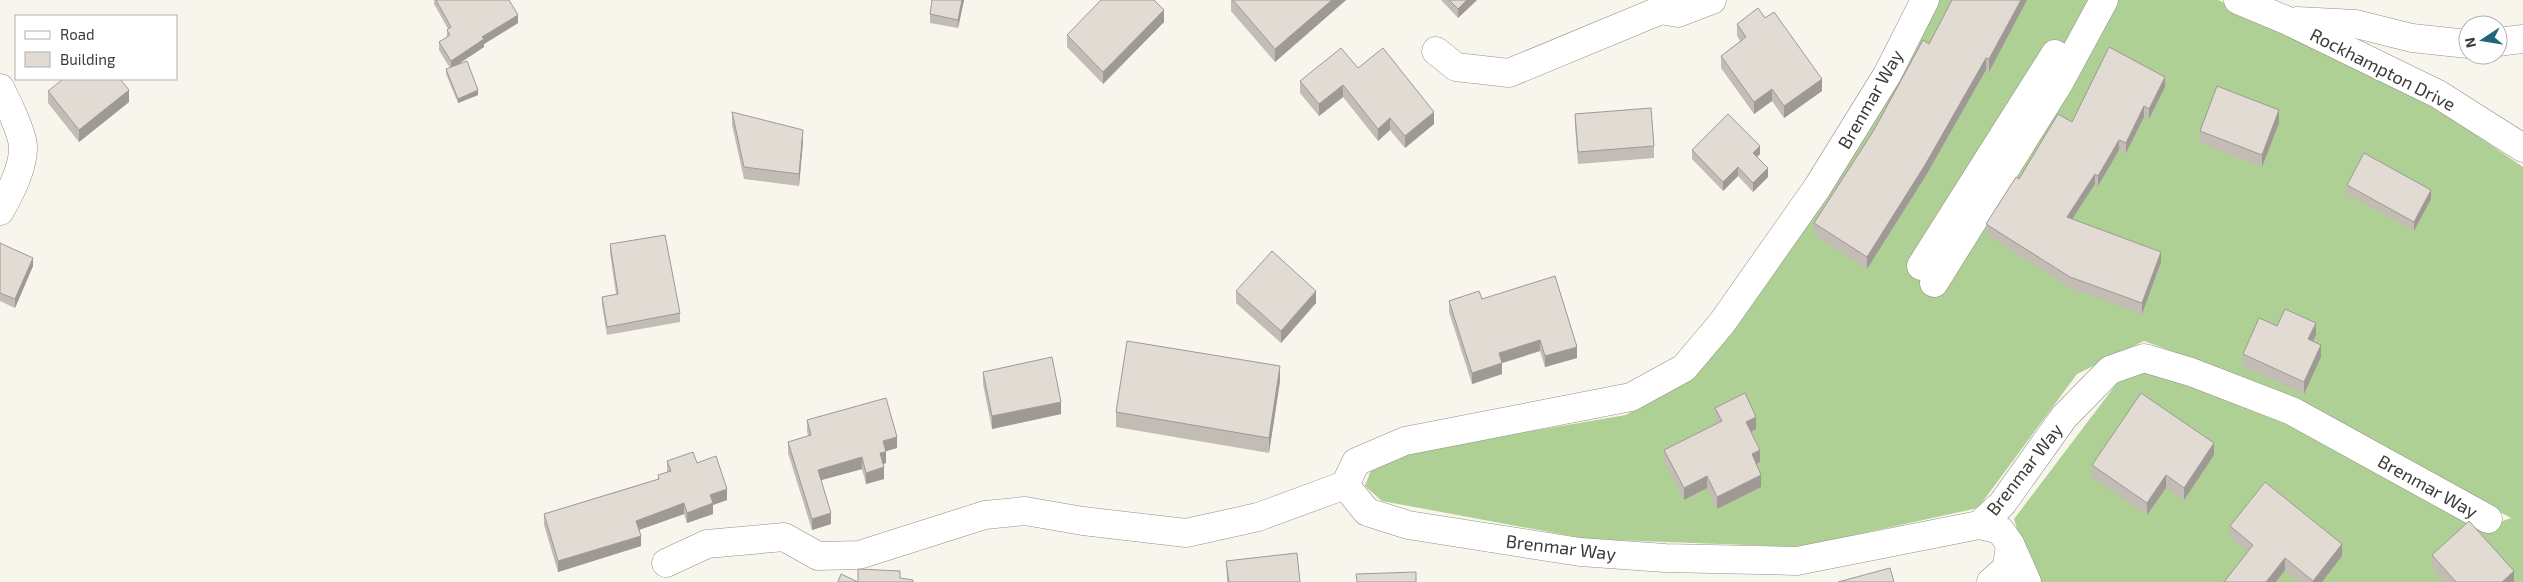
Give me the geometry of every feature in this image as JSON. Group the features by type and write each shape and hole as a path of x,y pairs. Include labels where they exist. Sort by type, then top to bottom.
{"street":[{"path":"1436,51 1456,67 1510,73 1659,5 1678,13 1712,0"},
{"name":"Brenmar Way","path":"1925,0 1887,75 1817,188 1722,323 1684,368 1631,397 1405,440 1356,462 1345,485 1367,512 1408,524 1580,552 1666,558 1798,561 1979,526 2002,504 2064,417 2110,370 2144,358 2191,372 2292,411 2488,519"},
{"name":"Rockhampton Drive","path":"2238,0 2286,20 2438,94 2523,148"},
{"path":"1928,275 2066,37 2074,28 2098,12"},
{"path":"2286,20 2356,24 2412,38 2458,43"},
{"path":"2508,41 2523,39"},
{"path":"0,88 8,103 23,146 15,184 0,211"},
{"path":"666,563 707,544 784,537 818,556 859,555 985,515 1025,510 1082,521 1186,533 1258,517 1345,485"},
{"path":"1979,526 2000,530 2010,544 2027,582"},
{"path":"1991,582 2007,568 2010,544"}],"green space":[{"path":"1933,0 2218,0 2283,30 2432,105 2523,167 2523,582 1998,582 2026,560 2014,519 2117,383 2148,370 2288,425 2484,528 2511,518 2279,391 2144,341 2077,374 1978,508 1800,547 1587,539 1382,501 1365,486 1371,470 1406,452 1626,415 1688,377"}],"building":[{"path":"436,0 509,0 518,15 482,37 484,39 451,61 439,42 450,35 447,30 451,27"},
{"path":"932,0 962,0 958,20 930,14"},
{"path":"1101,0 1154,0 1164,10 1103,72 1067,35"},
{"path":"1233,0 1332,0 1275,49"},
{"path":"1449,0 1467,0 1458,9"},
{"path":"1952,0 2021,0 1989,59 1986,58 1925,165 1867,257 1814,223 1874,130 1923,40 1929,44"},
{"path":"1758,8 1765,18 1774,12 1822,79 1784,106 1772,89 1754,102 1721,56 1746,37 1737,24"},
{"path":"2109,47 2165,77 2149,109 2144,106 2126,143 2119,140 2098,176 2095,174 2067,217 2161,252 2142,303 2070,277 1986,224 2016,177 2019,179 2058,114 2072,122"},
{"path":"1341,48 1358,68 1383,48 1434,112 1405,136 1390,118 1378,129 1343,85 1319,104 1300,81"},
{"path":"467,61 478,90 458,99 446,69"},
{"path":"62,80 121,80 129,90 79,130 48,91"},
{"path":"2217,86 2279,110 2262,155 2200,131"},
{"path":"1651,108 1654,146 1578,152 1575,114"},
{"path":"732,112 803,130 799,174 744,167"},
{"path":"1728,114 1760,146 1753,153 1768,168 1753,183 1738,167 1723,182 1692,150"},
{"path":"2364,153 2431,190 2414,222 2347,185"},
{"path":"665,235 680,313 607,327 602,297 618,294 610,244"},
{"path":"0,243 33,258 15,299 0,293"},
{"path":"1272,251 1316,291 1281,331 1236,291"},
{"path":"1555,276 1577,347 1545,356 1540,340 1499,353 1502,363 1472,373 1449,301 1479,291 1482,299"},
{"path":"2285,309 2316,323 2308,339 2321,345 2304,382 2243,354 2259,318 2277,326"},
{"path":"1127,341 1280,366 1269,438 1116,412"},
{"path":"1052,357 1061,402 992,416 983,372"},
{"path":"1745,393 1756,417 1746,422 1760,450 1752,454 1761,475 1717,497 1707,476 1684,488 1664,450 1722,421 1715,408"},
{"path":"2141,393 2214,443 2184,488 2166,475 2147,503 2092,465"},
{"path":"886,398 897,437 883,441 886,452 880,453 884,467 866,473 862,457 818,470 831,513 812,519 788,442 811,435 807,420"},
{"path":"693,452 697,463 716,456 727,489 710,495 713,503 687,513 684,503 636,521 641,536 558,561 544,514 659,479 658,475 671,471 667,461"},
{"path":"2265,482 2342,544 2313,581 2285,558 2266,582 2224,582 2253,545 2230,526"},
{"path":"2469,521 2514,571 2502,582 2456,582 2432,555"},
{"path":"1297,553 1300,582 1229,582 1226,561"},
{"path":"1890,568 1894,582 1838,582"},
{"path":"858,569 900,571 900,578 913,580 913,582 858,582"},
{"path":"1416,572 1416,582 1357,582 1356,574"},
{"path":"841,574 858,582 838,582"}]}
